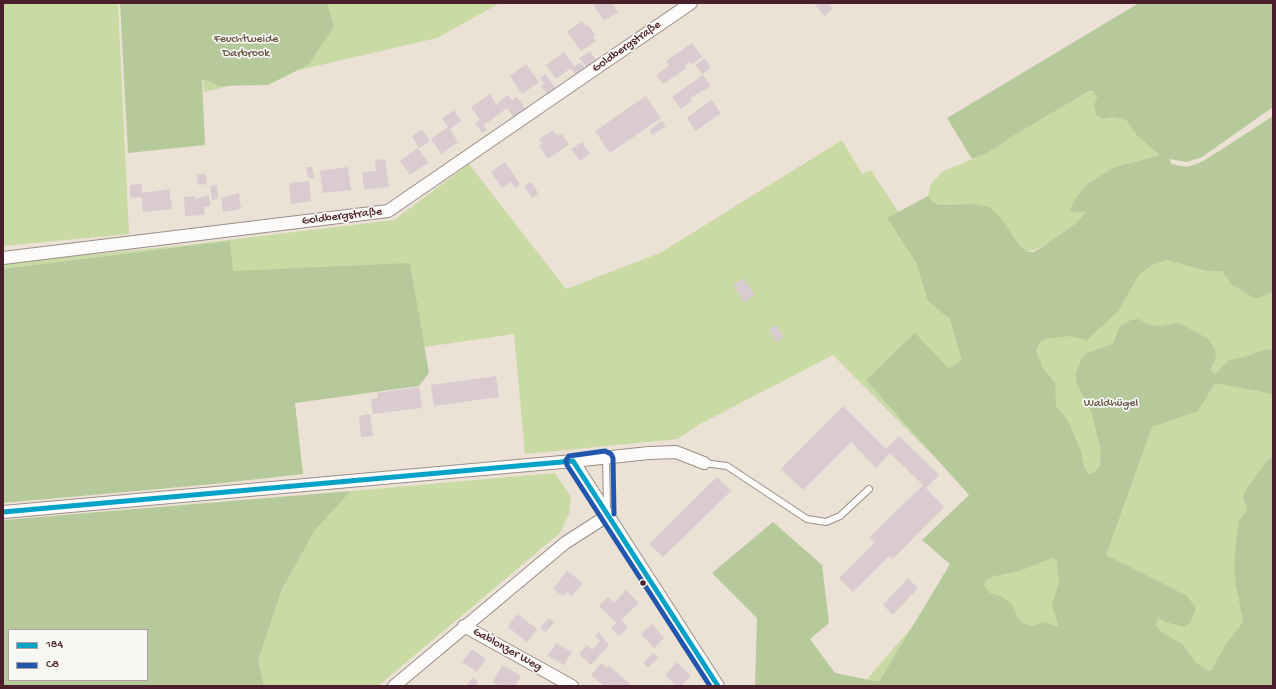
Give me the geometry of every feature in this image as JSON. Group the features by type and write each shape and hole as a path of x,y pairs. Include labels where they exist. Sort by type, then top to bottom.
{"street":[{"name":"Goldbergstraße","path":"3,258 388,211 691,3"},
{"path":"3,512 676,452 704,463"},
{"path":"572,461 718,686"},
{"path":"394,686 464,626 566,543 607,516"},
{"name":"Gablonzer Weg","path":"464,626 572,686"}],"lane":[{"path":"606,458 607,516"},
{"path":"704,463 727,466 807,519 826,522 840,516 869,489"}],"green space":[{"path":"3,3 118,3 129,234 3,246"},
{"path":"120,3 327,3 334,26 308,65 268,85 220,86 202,79 205,145 128,153"},
{"name":"Feuchtweide Darbrook","path":"284,3 500,3 437,38 204,92 199,23"},
{"path":"1139,3 1270,3 1273,6 1273,107 1202,157 1187,162 1169,159 1171,164 1187,167 1204,161 1273,116 1273,292 1258,298 1254,298 1231,284 1222,271 1207,271 1167,260 1152,265 1139,275 1118,311 1086,341 1084,339 1068,336 1045,339 1039,343 1036,350 1043,368 1055,383 1056,406 1068,421 1081,451 1087,473 1091,474 1100,466 1101,450 1091,411 1077,385 1076,373 1082,358 1087,353 1113,344 1120,326 1131,320 1139,319 1149,325 1161,326 1177,323 1195,331 1209,340 1215,350 1216,358 1211,369 1215,374 1229,360 1245,357 1264,350 1273,349 1273,394 1215,383 1198,411 1152,427 1106,555 1187,596 1196,608 1191,621 1185,627 1165,622 1159,618 1156,625 1160,631 1182,644 1196,663 1211,671 1226,644 1240,627 1243,620 1236,586 1234,567 1238,522 1247,510 1243,496 1249,485 1268,460 1273,456 1273,686 755,686 757,618 712,573 773,522 822,565 829,623 810,639 835,673 879,682 950,564 922,540 969,495 866,380 915,333 949,369 962,360 950,319 928,301 916,262 887,218 928,196 932,201 939,205 973,204 989,207 1001,218 1019,245 1028,252 1033,252 1076,223 1086,212 1073,212 1070,210 1077,196 1088,183 1115,167 1160,155 1137,136 1127,121 1115,117 1104,119 1097,116 1094,105 1097,97 1092,91 1089,91 1018,133 989,152 972,159 947,118","holes":["1052,558 1057,560 1059,582 1052,606 1059,627 1044,622 1031,626 1022,623 1017,617 1011,603 1001,596 990,593 984,585 986,580 995,576 1020,571"]},
{"path":"1089,91 1095,93 1097,97 1094,105 1104,119 1115,117 1127,121 1137,136 1160,155 1115,167 1088,183 1077,196 1073,212 1087,211 1076,223 1044,246 1028,252 1019,245 1001,218 973,204 939,205 929,199 928,195 931,184 942,172 989,152"},
{"name":"Waldhügel","path":"1273,119 1273,686 861,686 1001,524 833,355 700,424 678,439 525,454 514,334 418,348 3,500 3,263 178,246 394,220 469,164 566,289 660,253 842,140 862,174 871,170 959,306"},
{"path":"230,241 233,271 410,263 429,373 419,386 295,403 303,474 214,484 3,503 3,269"},
{"path":"555,473 571,497 569,514 560,533 378,686 264,686 258,661 282,589 315,530 351,491"},
{"path":"351,491 315,530 282,589 258,661 264,686 3,686 3,520"}],"building":[{"path":"612,3 618,12 604,21 593,4"},
{"path":"814,3 832,3 830,5 833,9 824,16"},
{"path":"582,21 585,26 587,24 595,35 593,37 596,41 581,51 567,32"},
{"path":"692,43 702,57 692,64 690,62 685,66 687,68 663,84 656,75 669,66 666,61"},
{"path":"590,51 597,61 587,68 580,58"},
{"path":"564,52 574,66 581,63 586,69 576,76 571,68 556,79 546,65"},
{"path":"705,58 711,68 702,74 695,65"},
{"path":"526,64 539,82 522,94 510,76"},
{"path":"545,74 556,89 547,95 541,86 544,84 540,78"},
{"path":"703,75 711,86 690,98 692,101 681,109 672,97"},
{"path":"490,94 496,104 508,95 512,100 517,97 526,110 514,118 507,108 484,125 487,130 482,133 475,123 480,120 471,107"},
{"path":"646,96 661,118 610,153 595,131"},
{"path":"711,100 721,113 696,131 687,118"},
{"path":"454,110 461,121 450,129 458,142 441,154 431,139 448,127 442,118"},
{"path":"662,121 666,126 652,135 649,130"},
{"path":"422,129 430,141 419,148 412,136"},
{"path":"553,130 557,135 562,134 569,144 548,159 539,146 542,144 539,139"},
{"path":"582,142 590,154 580,161 571,149"},
{"path":"418,148 428,163 410,175 400,161"},
{"path":"385,159 389,187 364,189 362,172 376,171 375,160"},
{"path":"505,162 520,184 515,188 511,182 502,188 491,172"},
{"path":"306,167 312,167 314,178 308,178"},
{"path":"348,167 351,190 323,193 320,171"},
{"path":"206,174 207,184 198,185 197,175"},
{"path":"309,181 311,201 291,204 289,183"},
{"path":"531,182 539,194 532,198 524,186"},
{"path":"142,184 142,193 169,189 172,209 143,212 142,197 130,198 130,185"},
{"path":"217,185 218,199 212,200 210,186"},
{"path":"239,193 241,209 223,212 221,198"},
{"path":"209,195 210,206 204,207 205,215 185,216 184,197 195,196 195,199"},
{"path":"743,278 755,295 744,302 733,285"},
{"path":"776,325 784,337 777,342 769,330"},
{"path":"496,376 499,397 434,406 431,385"},
{"path":"419,387 422,408 373,414 371,399 378,398 377,393"},
{"path":"843,406 886,449 899,436 939,475 926,488 944,507 893,559 889,556 853,592 839,578 875,542 870,537 923,485 890,453 876,468 851,442 803,490 781,469"},
{"path":"370,414 373,436 361,437 359,416"},
{"path":"717,477 731,491 663,557 649,544"},
{"path":"567,571 583,583 572,596 567,592 563,596 553,589"},
{"path":"908,578 918,588 893,615 883,605"},
{"path":"626,590 639,603 621,620 628,627 619,636 611,628 616,623 599,606 608,597 614,603"},
{"path":"517,614 537,629 527,642 508,627"},
{"path":"549,618 554,622 546,632 540,628"},
{"path":"652,624 664,638 654,648 641,634"},
{"path":"599,632 609,645 591,665 579,654 587,645 592,650 600,641 595,636"},
{"path":"556,643 572,652 564,665 548,656"},
{"path":"472,649 486,659 477,672 462,662"},
{"path":"653,653 658,658 648,668 643,663"},
{"path":"677,662 691,676 681,686 677,686 665,675"},
{"path":"601,663 607,668 609,666 630,684 628,686 609,686 606,684 604,686 591,675"},
{"path":"502,665 521,676 515,686 500,686 493,682"},
{"path":"473,677 478,682 475,686 466,686"}],"transit line":[{"name":"C8","path":"614,514 613,458 611,454 605,451 569,456 566,460 567,465 710,686"},
{"name":"184","path":"3,512 573,461 718,686"}]}
